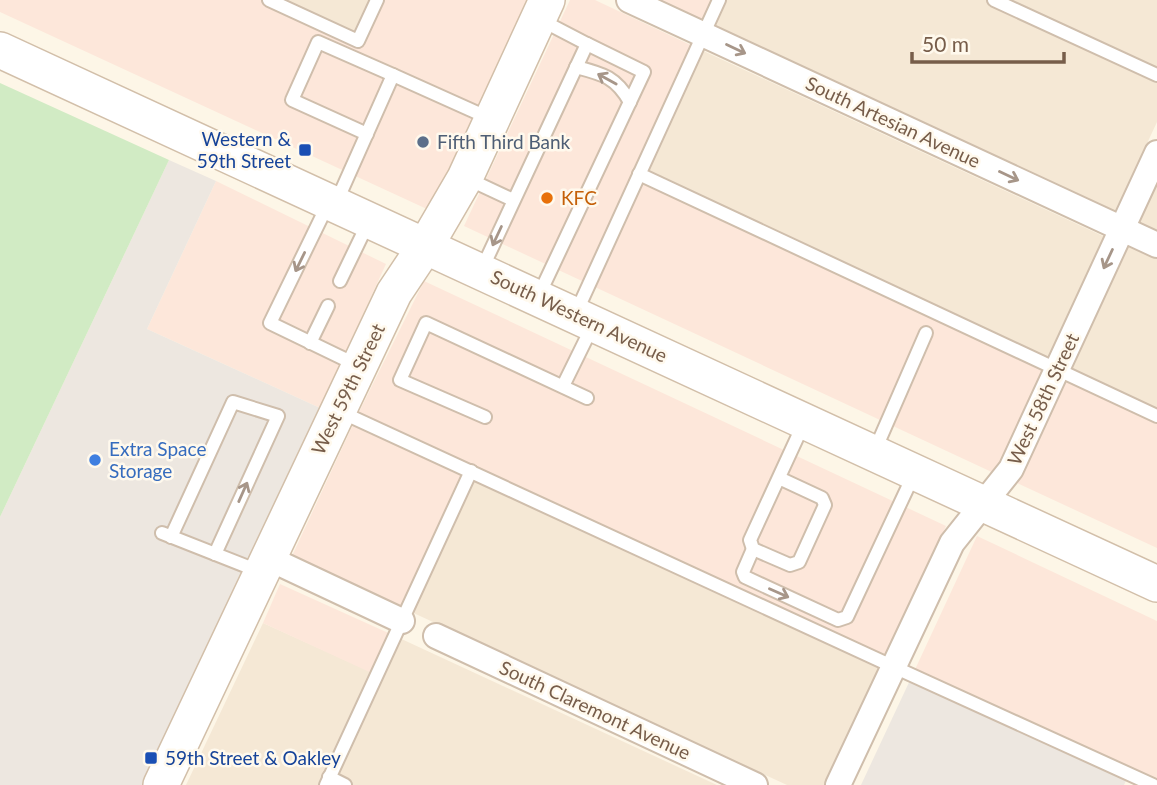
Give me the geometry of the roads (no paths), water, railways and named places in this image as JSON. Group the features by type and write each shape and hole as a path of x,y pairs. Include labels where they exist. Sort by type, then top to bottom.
{"main road":[{"name":"West 59th Street","path":"161,785 394,293 465,178 542,9"},
{"name":"South Western Avenue","path":"0,50 1157,584"}],"street":[{"name":"South Artesian Avenue","path":"629,0 1157,245"},
{"name":"West 58th Street","path":"838,785 951,544 1011,469 1157,152"},
{"path":"265,565 402,621"},
{"name":"South Claremont Avenue","path":"436,636 755,785"}],"lane":[{"path":"269,0 358,41 377,0"},
{"path":"563,386 584,319 639,174 719,0"},
{"path":"994,0 1157,75"},
{"path":"538,298 644,72 587,44 542,9"},
{"path":"367,134 292,100 318,42 492,119"},
{"path":"481,271 587,44"},
{"path":"576,67 596,72 622,87 630,102"},
{"path":"359,366 270,323 367,134 393,75"},
{"path":"639,174 1157,416"},
{"path":"465,178 513,201"},
{"path":"340,281 370,219"},
{"path":"310,343 328,306"},
{"path":"485,417 400,380 426,323 587,398"},
{"path":"874,453 926,333"},
{"path":"215,554 278,416 233,402 166,535 215,554 265,565"},
{"path":"338,410 1153,785"},
{"path":"805,422 750,540 753,550 743,572 745,577 838,620 847,617 915,472"},
{"path":"345,785 327,781 471,471"},
{"path":"753,550 790,565 799,562 825,505 822,498 779,478"}],"place":[{"name":"Fifth Third Bank","path":"423,142"},
{"name":"Western & 59th Street","path":"305,150"},
{"name":"KFC","path":"547,198"},
{"name":"Extra Space Storage","path":"95,460"},
{"name":"59th Street & Oakley","path":"151,758"}]}
